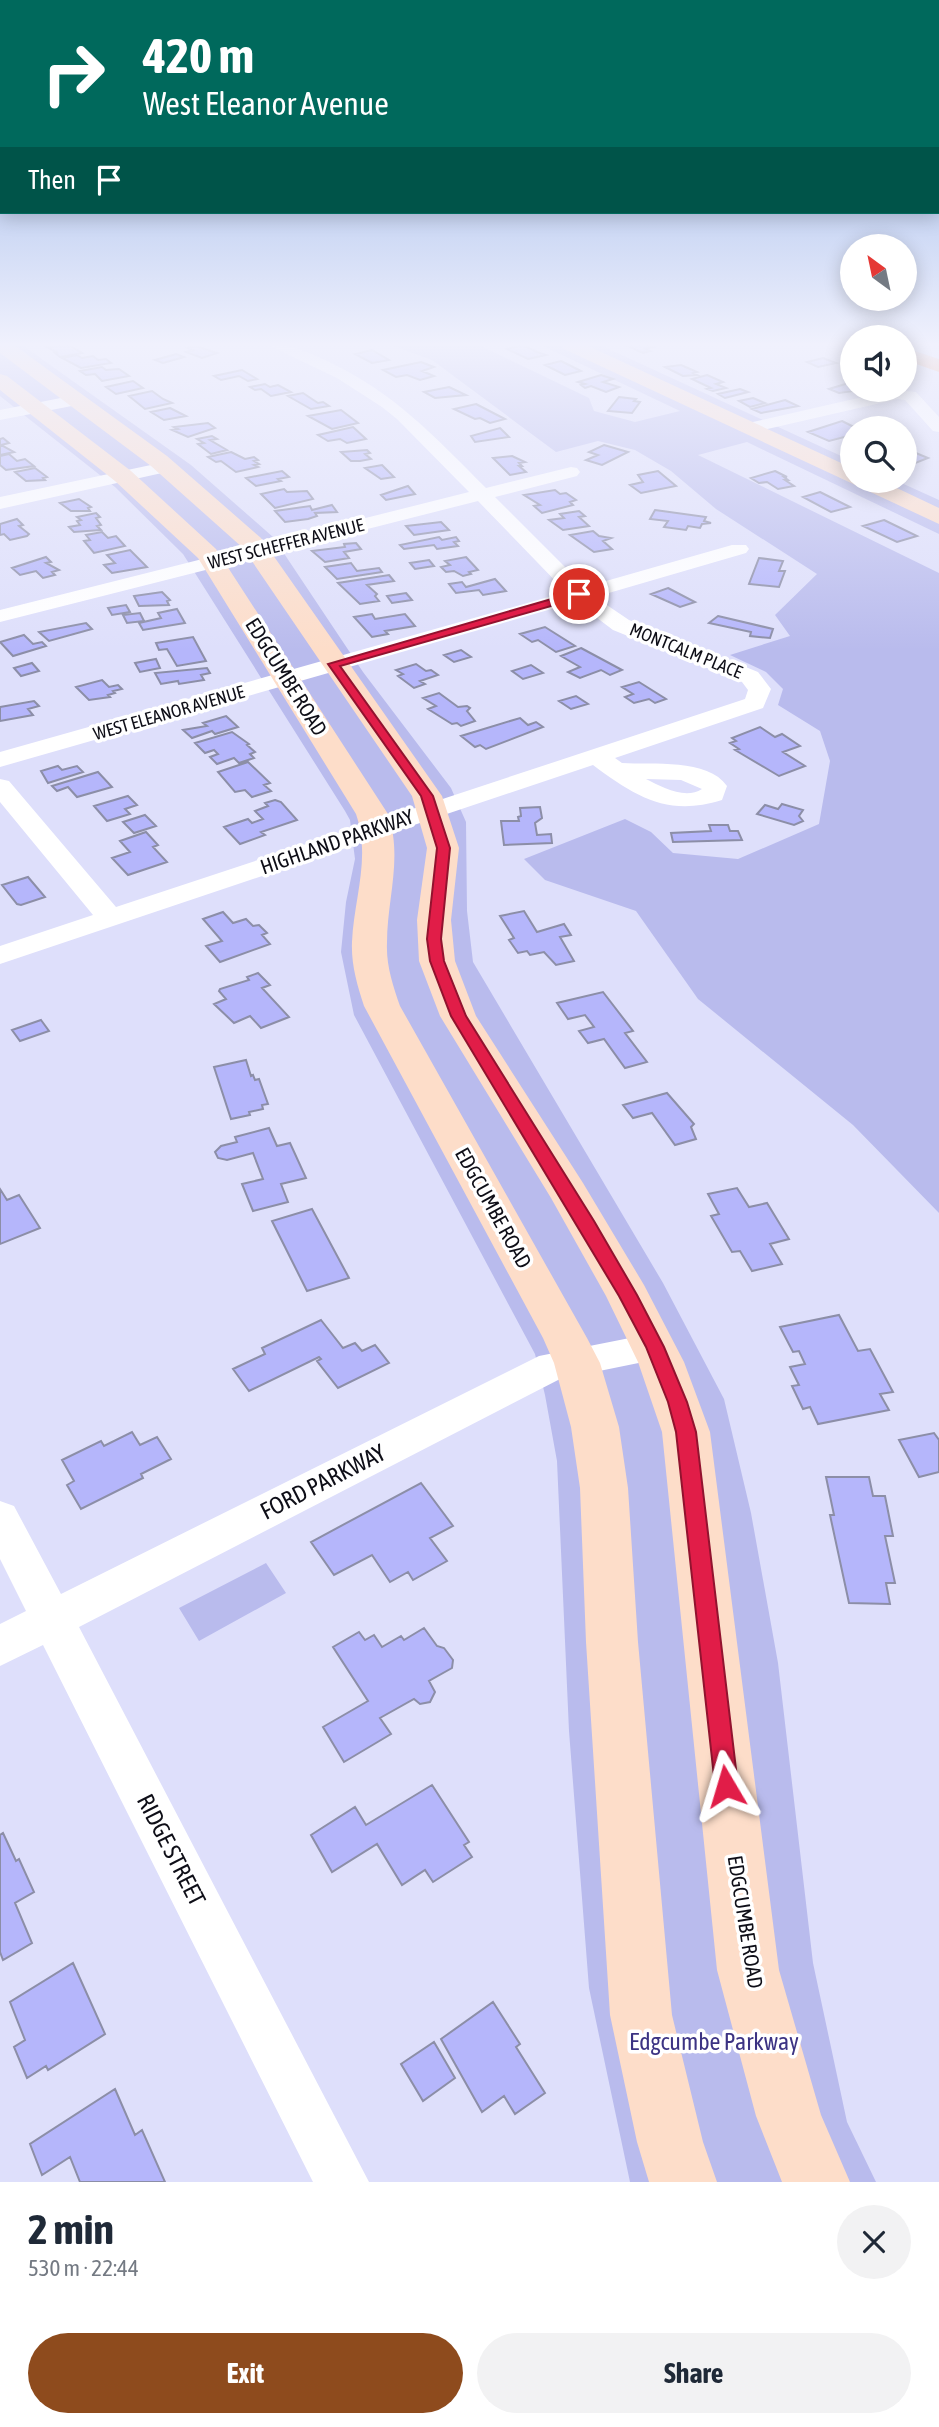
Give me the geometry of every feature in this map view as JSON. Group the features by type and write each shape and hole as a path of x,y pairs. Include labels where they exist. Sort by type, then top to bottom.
{"street":[{"name":"EDGCUMBE ROAD","path":"86,447 124,476 214,563 372,814 379,828 380,858 370,934 370,964 378,996 577,1363 595,1427 604,1488 612,1642 641,2015 670,2142 683,2182"},
{"name":"EDGCUMBE ROAD","path":"138,447 165,467 259,551 427,796 443,848 434,939 444,984 458,1016 588,1225 655,1347 678,1402 686,1432 748,1970 789,2116 817,2182"},
{"name":"MONTCALM PLACE","path":"433,447 579,594 621,625 750,677 760,689 755,703"},
{"path":"790,447 840,470"},
{"path":"0,503 165,467"},
{"name":"WEST SCHEFFER AVENUE","path":"0,617 572,472"},
{"path":"888,493 939,517"},
{"name":"WEST ELEANOR AVENUE","path":"0,761 739,549"},
{"name":"HIGHLAND PARKWAY","path":"0,955 432,810 607,764 755,703"},
{"path":"0,786 109,917"},
{"name":"FORD PARKWAY","path":"0,1646 552,1366 655,1347"},
{"name":"RIDGE STREET","path":"0,1518 342,2182"}],"green space":[{"name":"Edgcumbe Parkway","path":"64,447 165,447 191,465 273,537 363,672 451,788 466,822 467,911 473,962 663,1283 724,1399 751,1513 778,1663 813,1963 847,2122 876,2182 630,2182 589,1988 569,1731 557,1461 535,1354 354,1015 341,952 346,902 355,859 350,820 183,554 115,487"},
{"path":"549,447 576,447 556,452"},
{"path":"622,447 729,447 698,455 939,573 939,1213 853,1125 698,999 636,911 545,880 524,859 625,819 651,832 673,853 738,859 819,824 830,761 820,731 778,705 783,689 766,672 730,655 790,636 775,615 817,574 716,509 671,471 635,450"},
{"path":"757,447 821,447 840,455 840,487"},
{"path":"917,490 939,500 939,534 853,493 917,493"},
{"path":"266,1563 286,1593 199,1641 179,1608"}],"building":[{"path":"0,447 14,452 0,455"},
{"path":"202,447 222,447 227,450 211,454"},
{"path":"600,447 610,447 628,452 602,465 586,460 598,455 589,452"},
{"path":"367,450 370,453 365,454 371,459 360,461 351,461 341,452"},
{"path":"231,452 245,459 254,457 258,460 254,461 259,464 254,465 258,467 236,472 221,461 216,462 208,457"},
{"path":"917,453 928,458 917,462"},
{"path":"9,454 17,461 25,459 34,466 6,470 0,465 0,456"},
{"path":"512,456 525,462 519,463 522,466 519,466 526,472 510,475 493,458"},
{"path":"382,465 394,477 381,479 365,468"},
{"path":"35,468 47,477 43,478 45,480 26,481 15,472"},
{"path":"282,471 289,477 256,486 246,478"},
{"path":"658,471 676,486 641,493 630,485 643,482 638,475"},
{"path":"775,471 787,477 784,477 788,480 785,480 794,486 778,489 767,482 759,483 751,478"},
{"path":"408,486 415,494 386,500 381,495"},
{"path":"284,489 287,492 307,491 313,499 275,508 261,494"},
{"path":"555,490 576,500 570,502 573,505 542,513 534,506 540,505 524,495"},
{"path":"820,492 850,507 831,512 803,497"},
{"path":"79,499 91,507 88,508 90,511 71,511 60,503"},
{"path":"332,505 337,512 315,513 317,516 308,519 285,522 275,511 310,506 312,510"},
{"path":"655,510 706,517 704,521 711,523 702,524 700,528 688,526 686,530 664,527 668,521 650,519"},
{"path":"579,511 585,516 579,517 589,526 563,530 549,520 564,518 560,514"},
{"path":"96,513 100,517 96,518 101,525 97,526 101,530 74,532 69,527 80,525 77,521 81,520 77,517"},
{"path":"17,519 23,525 19,526 29,534 27,536 10,540 4,534 0,535 0,524"},
{"path":"884,520 917,536 897,542 863,526"},
{"path":"441,522 449,530 414,535 406,526"},
{"path":"593,531 599,536 611,538 603,541 612,549 594,552 570,535"},
{"path":"102,532 108,538 116,536 125,546 94,553 84,541 90,540 86,535"},
{"path":"439,537 442,540 456,537 459,541 454,542 458,546 437,549 434,545 404,549 400,545"},
{"path":"356,543 361,549 344,552 349,558 325,562 312,551 345,547 344,544"},
{"path":"130,550 147,567 112,573 104,565 115,563 107,555"},
{"path":"46,557 51,562 46,563 59,570 52,572 55,575 43,578 36,571 20,575 12,568"},
{"path":"466,557 478,570 463,576 454,571 446,572 441,567 450,565 445,561"},
{"path":"759,558 783,561 779,571 785,571 779,587 749,584"},
{"path":"429,560 434,566 415,569 410,563"},
{"path":"351,563 357,571 379,568 382,572 337,579 325,567"},
{"path":"389,575 394,581 367,585 377,594 375,596 379,601 360,604 338,583"},
{"path":"495,579 506,591 483,595 479,590 456,593 449,584 462,582 466,587"},
{"path":"668,588 695,602 680,607 651,594"},
{"path":"162,592 170,600 167,601 169,605 139,606 134,596"},
{"path":"406,593 412,600 392,603 387,596"},
{"path":"126,605 130,612 112,615 108,608"},
{"path":"177,609 185,623 143,630 139,623 161,618 158,613"},
{"path":"140,613 144,621 127,623 123,615"},
{"path":"372,614 375,619 405,614 415,626 385,631 388,634 372,637 354,617"},
{"path":"718,616 773,629 770,638 750,636 751,632 709,623"},
{"path":"86,623 92,629 49,641 39,632"},
{"path":"545,627 575,646 556,652 538,640 532,642 520,634"},
{"path":"24,635 33,644 42,642 46,646 13,656 0,642"},
{"path":"193,637 206,661 177,666 167,649 159,650 156,643"},
{"path":"581,648 622,670 610,675 601,670 580,678 568,672 580,667 561,656"},
{"path":"461,650 471,657 454,662 444,655"},
{"path":"156,659 160,668 140,672 135,663"},
{"path":"32,663 39,671 21,676 14,668"},
{"path":"416,664 438,675 420,681 425,684 414,688 398,676 403,674 396,670"},
{"path":"531,665 543,673 523,679 512,671"},
{"path":"207,668 210,673 201,675 204,680 179,684 178,681 161,684 155,673"},
{"path":"102,680 109,687 118,685 122,689 113,691 115,693 108,695 110,697 89,700 76,687"},
{"path":"639,682 666,699 655,703 649,699 634,703 625,697 633,694 622,687"},
{"path":"439,693 458,707 470,708 467,711 475,721 461,726 452,724 428,709 436,706 423,698"},
{"path":"576,696 588,704 571,709 559,701"},
{"path":"34,701 39,706 28,709 33,715 0,721 0,707"},
{"path":"226,716 238,727 215,734 212,731 192,738 183,730 207,726 203,723"},
{"path":"520,718 528,725 536,722 543,727 486,749 480,745 475,747 461,736"},
{"path":"760,727 775,737 782,734 800,746 783,752 805,766 779,776 735,750 739,749 730,743 736,741 732,738"},
{"path":"232,732 249,744 247,745 255,752 250,754 254,758 239,763 234,758 217,764 210,757 218,754 214,750 205,753 195,743"},
{"path":"248,762 270,783 264,785 271,791 252,797 245,790 235,792 218,772"},
{"path":"58,766 62,770 77,766 83,772 48,783 41,771"},
{"path":"98,772 112,787 77,797 68,787 57,791 52,786"},
{"path":"128,796 137,805 125,809 130,814 107,821 94,806"},
{"path":"275,800 281,802 297,820 261,832 265,835 240,844 224,827 248,819 252,823 263,819 255,811 268,806 265,803"},
{"path":"782,804 803,810 799,816 803,821 794,825 757,814 765,805 778,809"},
{"path":"540,807 542,818 535,823 537,835 551,834 552,843 504,845 501,821 519,821 520,808"},
{"path":"145,815 156,826 134,833 123,822"},
{"path":"709,825 728,825 730,831 738,831 742,840 673,842 671,833 711,831"},
{"path":"146,832 158,845 153,847 167,862 128,875 112,858 130,852 120,841"},
{"path":"28,877 45,897 17,904 2,885"},
{"path":"524,911 537,932 564,924 571,935 560,937 574,961 556,965 544,952 530,955 527,951 518,953 509,940 514,938 500,916"},
{"path":"223,912 233,923 246,919 253,926 259,925 267,933 262,935 270,944 220,962 206,946 222,941 203,919"},
{"path":"258,973 270,985 262,988 289,1017 261,1028 250,1016 234,1023 214,1004 226,999 219,991 249,980 247,977"},
{"path":"603,992 633,1031 625,1033 647,1062 625,1068 604,1039 588,1043 579,1031 594,1027 585,1015 568,1019 557,1003"},
{"path":"41,1020 49,1031 20,1041 12,1030"},
{"path":"246,1060 251,1076 253,1075 255,1080 259,1079 268,1104 262,1105 263,1109 249,1112 250,1115 231,1119 214,1067"},
{"path":"667,1093 694,1124 691,1127 696,1139 675,1145 652,1113 633,1118 623,1105"},
{"path":"269,1128 277,1146 290,1143 306,1178 281,1184 288,1202 253,1211 242,1184 263,1179 253,1153 227,1160 218,1158 215,1152 221,1146 237,1142 235,1137"},
{"path":"737,1188 749,1207 767,1203 789,1239 770,1244 782,1264 752,1271 740,1251 732,1252 711,1216 719,1214 708,1194"},
{"path":"0,1189 7,1200 19,1195 40,1228 0,1244"},
{"path":"312,1209 349,1278 307,1291 272,1221"},
{"path":"839,1315 858,1351 870,1349 893,1392 880,1394 889,1410 818,1424 810,1407 803,1409 792,1386 799,1385 790,1367 805,1364 799,1351 793,1352 780,1327"},
{"path":"321,1320 343,1348 355,1343 362,1351 375,1345 389,1363 338,1388 317,1361 321,1359 319,1357 249,1391 233,1369 265,1354 262,1348"},
{"path":"132,1432 140,1445 157,1437 171,1459 141,1474 143,1478 81,1509 67,1485 74,1481 62,1460 101,1441 104,1446"},
{"path":"934,1433 939,1440 939,1472 919,1477 899,1440"},
{"path":"826,1477 869,1477 873,1496 885,1496 893,1536 885,1536 895,1583 886,1583 890,1604 849,1603 830,1515 834,1515"},
{"path":"421,1483 453,1526 430,1538 447,1561 413,1580 408,1572 390,1582 372,1555 334,1575 311,1542"},
{"path":"424,1628 437,1646 444,1648 453,1660 452,1668 429,1681 435,1692 430,1702 420,1704 414,1699 380,1718 391,1734 344,1762 323,1727 368,1701 333,1647 359,1632 365,1640 374,1635 382,1647 401,1636 404,1640"},
{"path":"432,1785 469,1842 464,1845 472,1857 433,1882 425,1870 402,1885 377,1844 332,1872 311,1835 355,1807 366,1825"},
{"path":"3,1833 34,1892 15,1903 32,1943 3,1960 0,1952 0,1835"},
{"path":"73,1963 105,2034 48,2070 46,2066 27,2078 14,2047 25,2040 10,2002"},
{"path":"493,2002 520,2044 516,2047 545,2093 515,2114 504,2096 482,2112 441,2039"},
{"path":"434,2042 455,2078 423,2101 401,2064"},
{"path":"115,2089 135,2135 142,2130 165,2182 80,2182 70,2157 42,2175 30,2144"}],"route":[{"path":"579,594 334,664 427,796 441,834 443,848 434,939 444,984 458,1016 588,1225 628,1295 655,1347 678,1402 686,1432 726,1786"}]}
